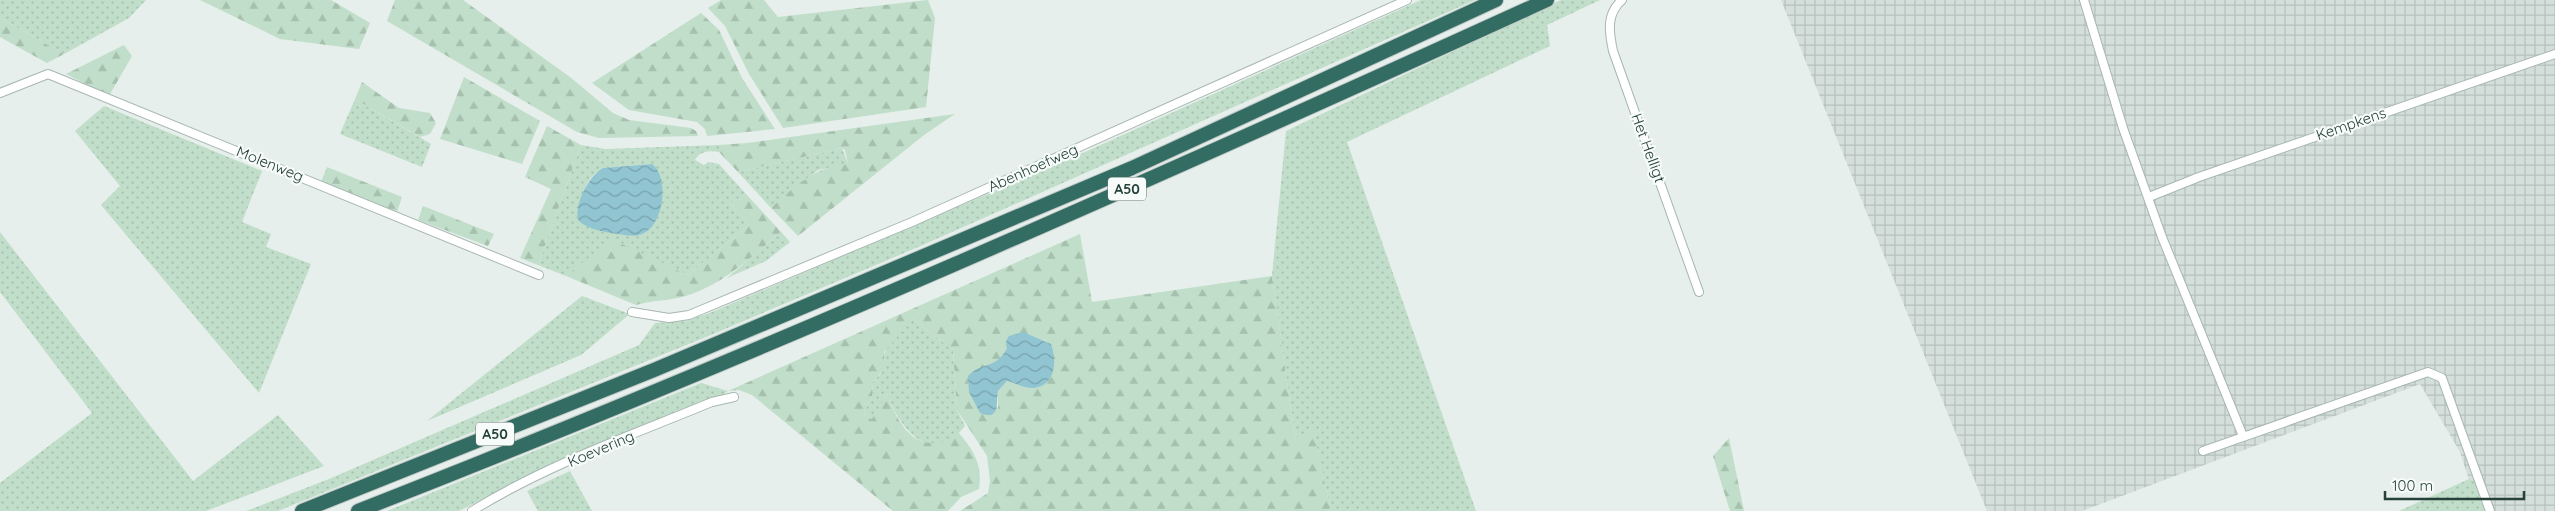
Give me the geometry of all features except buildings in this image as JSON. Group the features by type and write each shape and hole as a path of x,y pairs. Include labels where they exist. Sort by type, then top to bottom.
{"highway":[{"name":"A50","path":"302,511 722,342 1132,168 1496,0"},
{"name":"A50","path":"358,511 540,439 894,291 1300,112 1547,0"}],"street":[{"name":"Abenhoefweg","path":"632,312 653,317 669,318 689,315 903,226 1407,0"},
{"path":"2084,0 2123,128 2162,237 2243,436"},
{"name":"Het Helligt","path":"1620,2 1610,21 1613,51 1698,292"},
{"name":"Kempkens","path":"2149,197 2199,177 2555,54"},
{"name":"Molenweg","path":"0,93 48,74 539,274"},
{"path":"2203,451 2428,372 2442,378 2490,511"},
{"name":"Koevering","path":"472,511 524,482 572,461 712,402 734,397"}],"shaded area":[{"path":"1781,0 2555,0 2555,511 2479,511 2460,452 2420,384 2082,511 1987,511"}],"green space":[{"path":"0,0 146,0 129,18 64,54 0,18"},
{"path":"200,0 331,0 370,23 359,49 280,39"},
{"path":"395,0 463,0 570,77 613,113 629,120 691,128 696,131 698,136 599,138 577,132 387,21"},
{"path":"721,0 764,0 778,17 928,0 935,18 926,107 783,128 749,74 725,26 708,8"},
{"path":"1421,0 1475,0 923,245 711,335 278,511 246,511 329,479 639,345 655,323 686,321 712,312 1063,162"},
{"path":"1561,0 1600,0 1547,25 1550,46 1347,142 1476,511 1331,511 1313,431 1295,438 1272,276 1286,131"},
{"path":"701,13 719,30 742,78 775,129 707,136 705,129 697,122 629,110 592,83"},
{"path":"0,18 64,54 47,63 0,37"},
{"path":"124,45 132,56 109,96 66,74"},
{"path":"464,77 540,121 522,164 440,139"},
{"path":"362,82 399,108 430,113 436,123 430,134 420,137 355,99"},
{"path":"355,99 431,144 422,167 340,134"},
{"path":"104,106 262,171 242,222 271,234 266,247 311,264 259,393 101,205 120,186 75,131"},
{"path":"955,114 924,135 798,236 771,208 816,173 826,168 848,164 845,150 842,148 738,172 719,152 719,145 747,143"},
{"path":"547,126 581,145 538,265 520,258 551,189 525,177"},
{"path":"581,145 605,149 719,145 719,152 705,152 695,160 704,165 708,162 719,164 746,194 731,203 749,225 688,275 611,240 566,276 538,265","holes":["652,164 635,236 600,231 577,210 589,181 603,168"]},
{"path":"842,148 848,164 818,170 771,208 738,172"},
{"path":"327,167 402,197 397,212 321,182"},
{"path":"746,194 781,232 747,261 710,286 682,297 636,305 566,276 611,239 688,275 749,225 731,203"},
{"path":"423,206 494,234 488,246 418,220"},
{"path":"0,232 193,481 278,415 324,466 206,511 0,511 0,483 92,413 0,292"},
{"path":"781,232 790,242 766,261 727,278"},
{"path":"1080,234 1092,302 1272,276 1295,438 1313,430 1331,511 960,511 988,493 990,481 987,456 957,410 953,350 913,319 884,352 884,369 873,381 872,396 864,412 865,415 872,419 887,394 899,420 915,438 928,443 935,443 948,440 958,432 976,458 980,472 979,489 961,497 948,511 893,511 752,395 739,390 728,391","holes":["1033,338 1046,341 1038,387 1027,388 1007,381 998,391 998,410 982,368 999,362 1007,348"]},
{"path":"582,296 627,313 632,312 581,355 427,421"},
{"path":"913,319 953,350 957,410 965,426 953,439 939,444 929,444 919,440 910,433 896,414 887,394 875,417 872,419 865,415 864,412 872,396 873,381 882,372 883,357 888,345"},
{"path":"701,383 728,391 712,402 554,462 459,511 387,511"},
{"path":"1729,438 1744,511 1730,511 1713,456"},
{"path":"570,471 592,511 538,511 527,491"},
{"path":"2469,479 2474,481 2484,511 2399,511"}],"water":[{"path":"652,164 658,170 663,190 660,212 649,229 635,236 594,229 579,221 577,215 580,200 588,184 598,171 603,168"},
{"path":"1023,332 1051,344 1054,365 1050,378 1041,386 1033,388 1023,387 1007,381 998,391 997,406 994,413 986,415 980,413 969,392 968,376 978,368 998,360 1007,348 1006,341 1009,336"}]}
